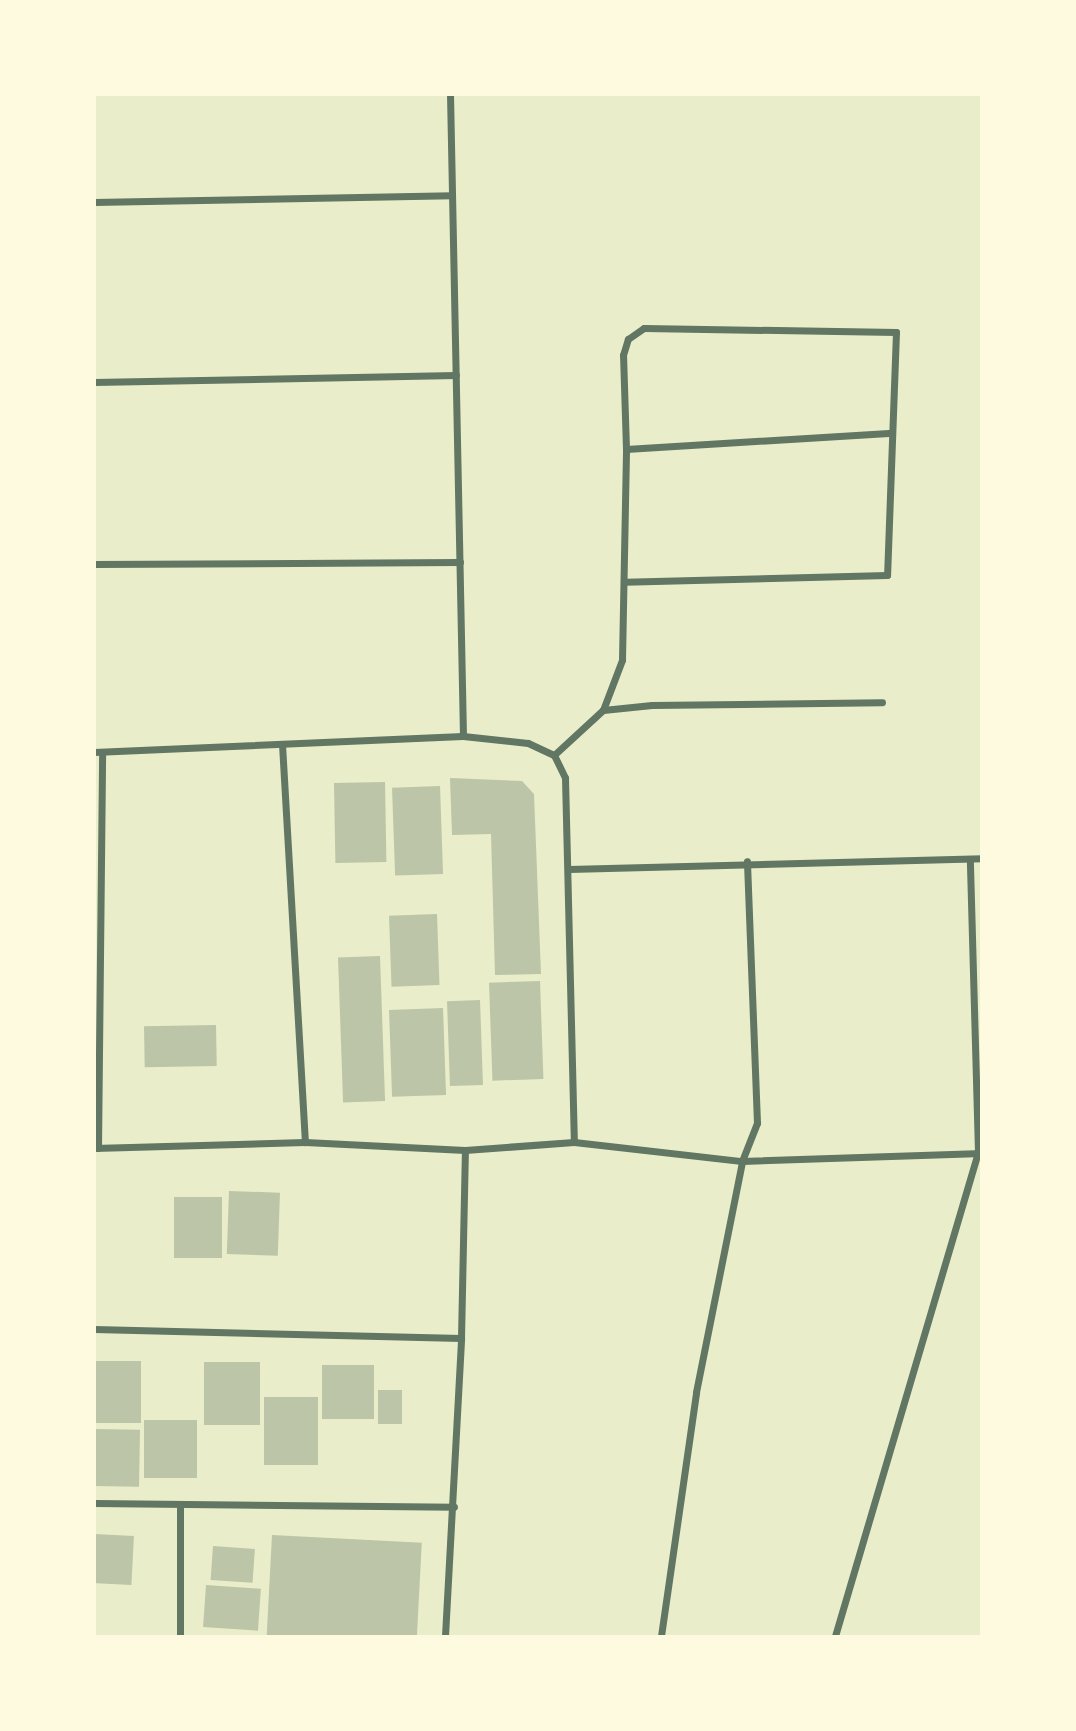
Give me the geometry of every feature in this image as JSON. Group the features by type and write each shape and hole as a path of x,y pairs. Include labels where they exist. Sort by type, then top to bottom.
{"street":[{"path":"450,94 463,736"},
{"path":"94,202 452,195"},
{"path":"554,755 603,710 622,660 626,449 623,355 628,340 644,328 896,332 889,433 887,575 625,582"},
{"path":"94,382 456,375"},
{"path":"626,449 889,433"},
{"path":"94,564 460,562"},
{"path":"603,710 652,705 882,702"},
{"path":"574,1142 565,778 554,755 528,743 463,736 98,752 96,1148 305,1142 466,1150 574,1142 742,1160 980,1153"},
{"path":"282,744 305,1142"},
{"path":"569,869 747,862 982,858"},
{"path":"835,1636 980,1153 970,859"},
{"path":"662,1636 696,1392 742,1160 757,1123 747,862"},
{"path":"445,1636 454,1507 466,1150"},
{"path":"94,1329 461,1338"},
{"path":"94,1503 454,1507"},
{"path":"180,1506 180,1636"}],"building":[{"path":"450,778 522,781 534,794 541,974 495,975 491,834 452,835"},
{"path":"385,782 386,862 335,863 334,783"},
{"path":"440,786 443,874 395,876 392,788"},
{"path":"437,914 439,985 392,987 389,916"},
{"path":"380,956 385,1101 343,1102 338,957"},
{"path":"540,981 543,1079 492,1081 489,983"},
{"path":"480,1000 483,1085 450,1086 447,1001"},
{"path":"443,1008 446,1095 392,1097 389,1010"},
{"path":"216,1025 217,1066 145,1067 144,1026"},
{"path":"229,1191 280,1193 278,1256 227,1254"},
{"path":"174,1197 222,1197 222,1258 174,1258"},
{"path":"94,1361 141,1361 141,1423 94,1423"},
{"path":"204,1362 260,1362 260,1425 204,1425"},
{"path":"322,1365 374,1365 374,1419 322,1419"},
{"path":"378,1390 402,1390 402,1424 378,1424"},
{"path":"264,1397 318,1397 318,1465 264,1465"},
{"path":"144,1420 197,1420 197,1478 144,1478"},
{"path":"94,1429 140,1430 139,1487 94,1486"},
{"path":"94,1534 134,1536 131,1585 94,1583"},
{"path":"272,1535 422,1543 417,1636 267,1636"},
{"path":"213,1546 255,1549 253,1583 211,1580"},
{"path":"206,1585 261,1589 258,1631 203,1627"}]}
